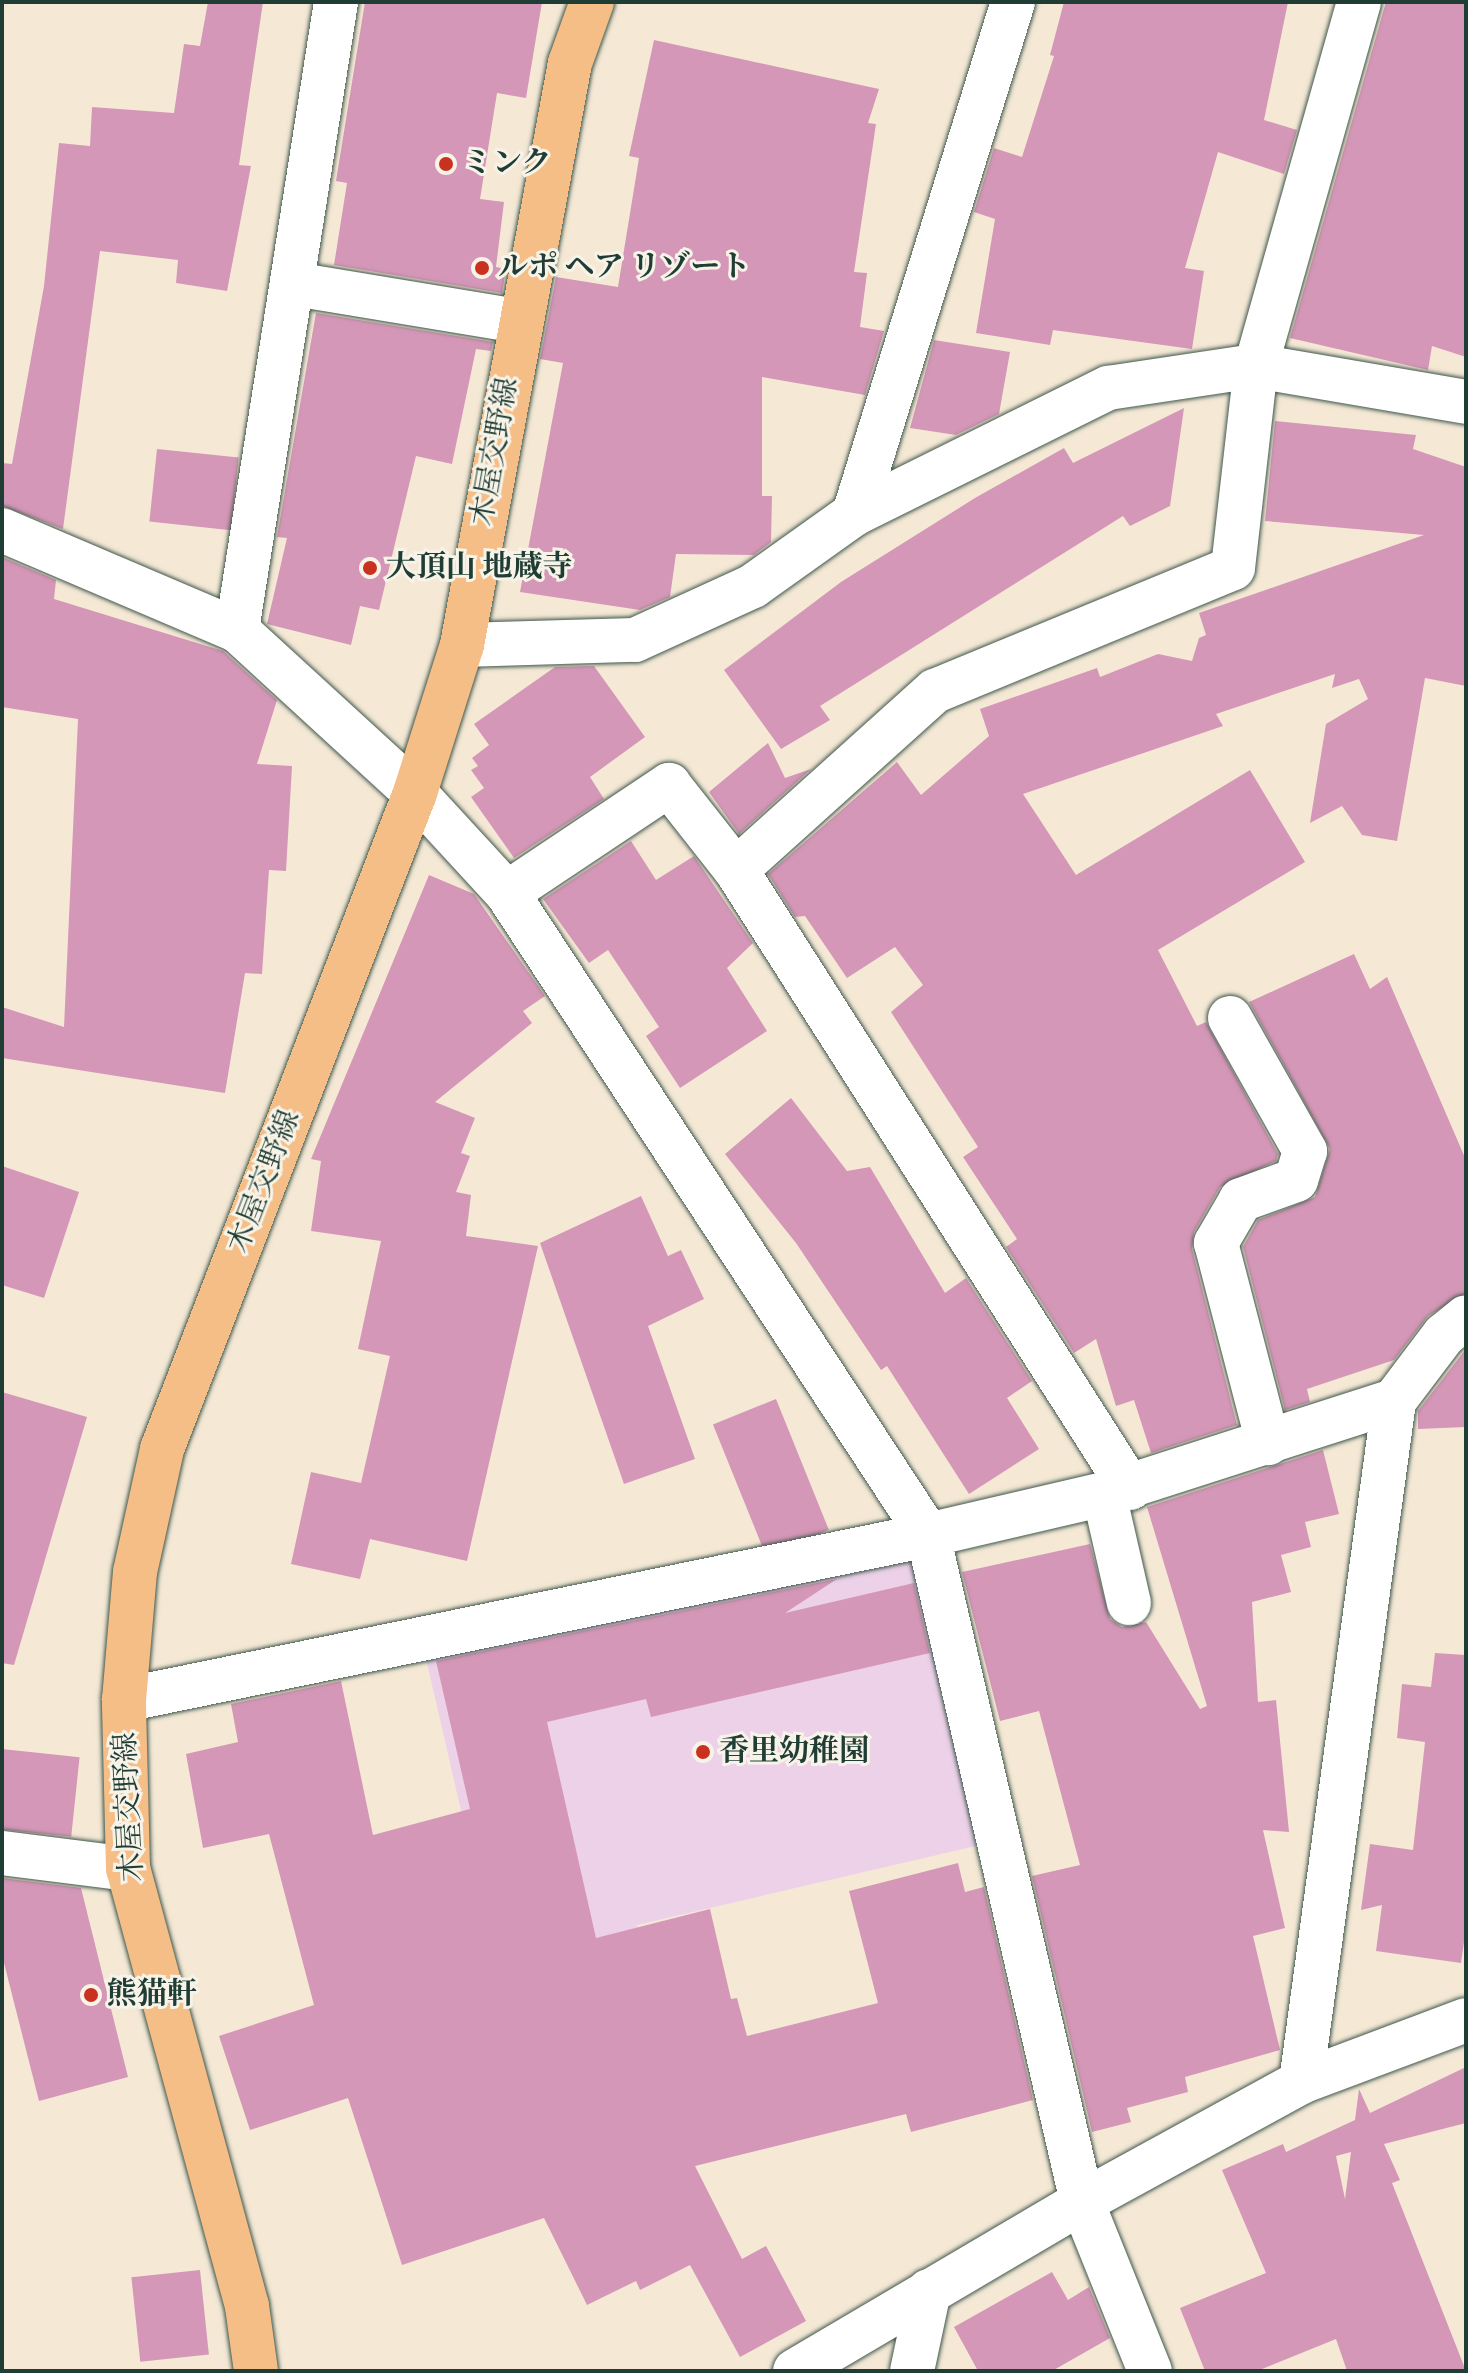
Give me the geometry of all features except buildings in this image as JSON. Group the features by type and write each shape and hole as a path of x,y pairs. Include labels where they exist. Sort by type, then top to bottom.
{"main road":[{"name":"木屋交野線","path":"256,2371 247,2306 128,1869 124,1700 135,1572 162,1449 415,793 462,645 518,321 570,63 592,2"}],"street":[{"path":"237,630 294,284 336,2"},
{"path":"854,514 1013,2"},
{"path":"736,870 935,691 1233,568 1256,366 1359,2"},
{"path":"294,284 518,321"},
{"path":"462,645 635,640 753,586 854,514 1108,388 1256,366 1466,402"},
{"path":"2,530 237,630 415,793 507,893 928,1535 1082,2202 1150,2371"},
{"path":"507,893 669,785 736,870 1117,1491 1129,1603"},
{"path":"1230,1018 1305,1151 1296,1180 1241,1200 1216,1243 1268,1443"},
{"path":"1301,2082 1394,1401 1444,1335 1466,1317"},
{"path":"124,1700 928,1535 1117,1491 1394,1401"},
{"path":"2,1853 128,1869"},
{"path":"795,2371 1082,2202 1301,2082 1466,2020"},
{"path":"912,2371 929,2291"}],"shaded area":[{"name":"香里幼稚園","path":"891,1548 915,1565 980,1845 637,1925 670,2068 528,2101 426,1659"}],"place":[{"name":"ミンク","path":"446,164"},
{"name":"ルポ ヘア リゾート","path":"482,268"},
{"name":"大頂山 地蔵寺","path":"370,568"},
{"name":"香里幼稚園","path":"703,1752"},
{"name":"熊猫軒","path":"91,1995"}]}
